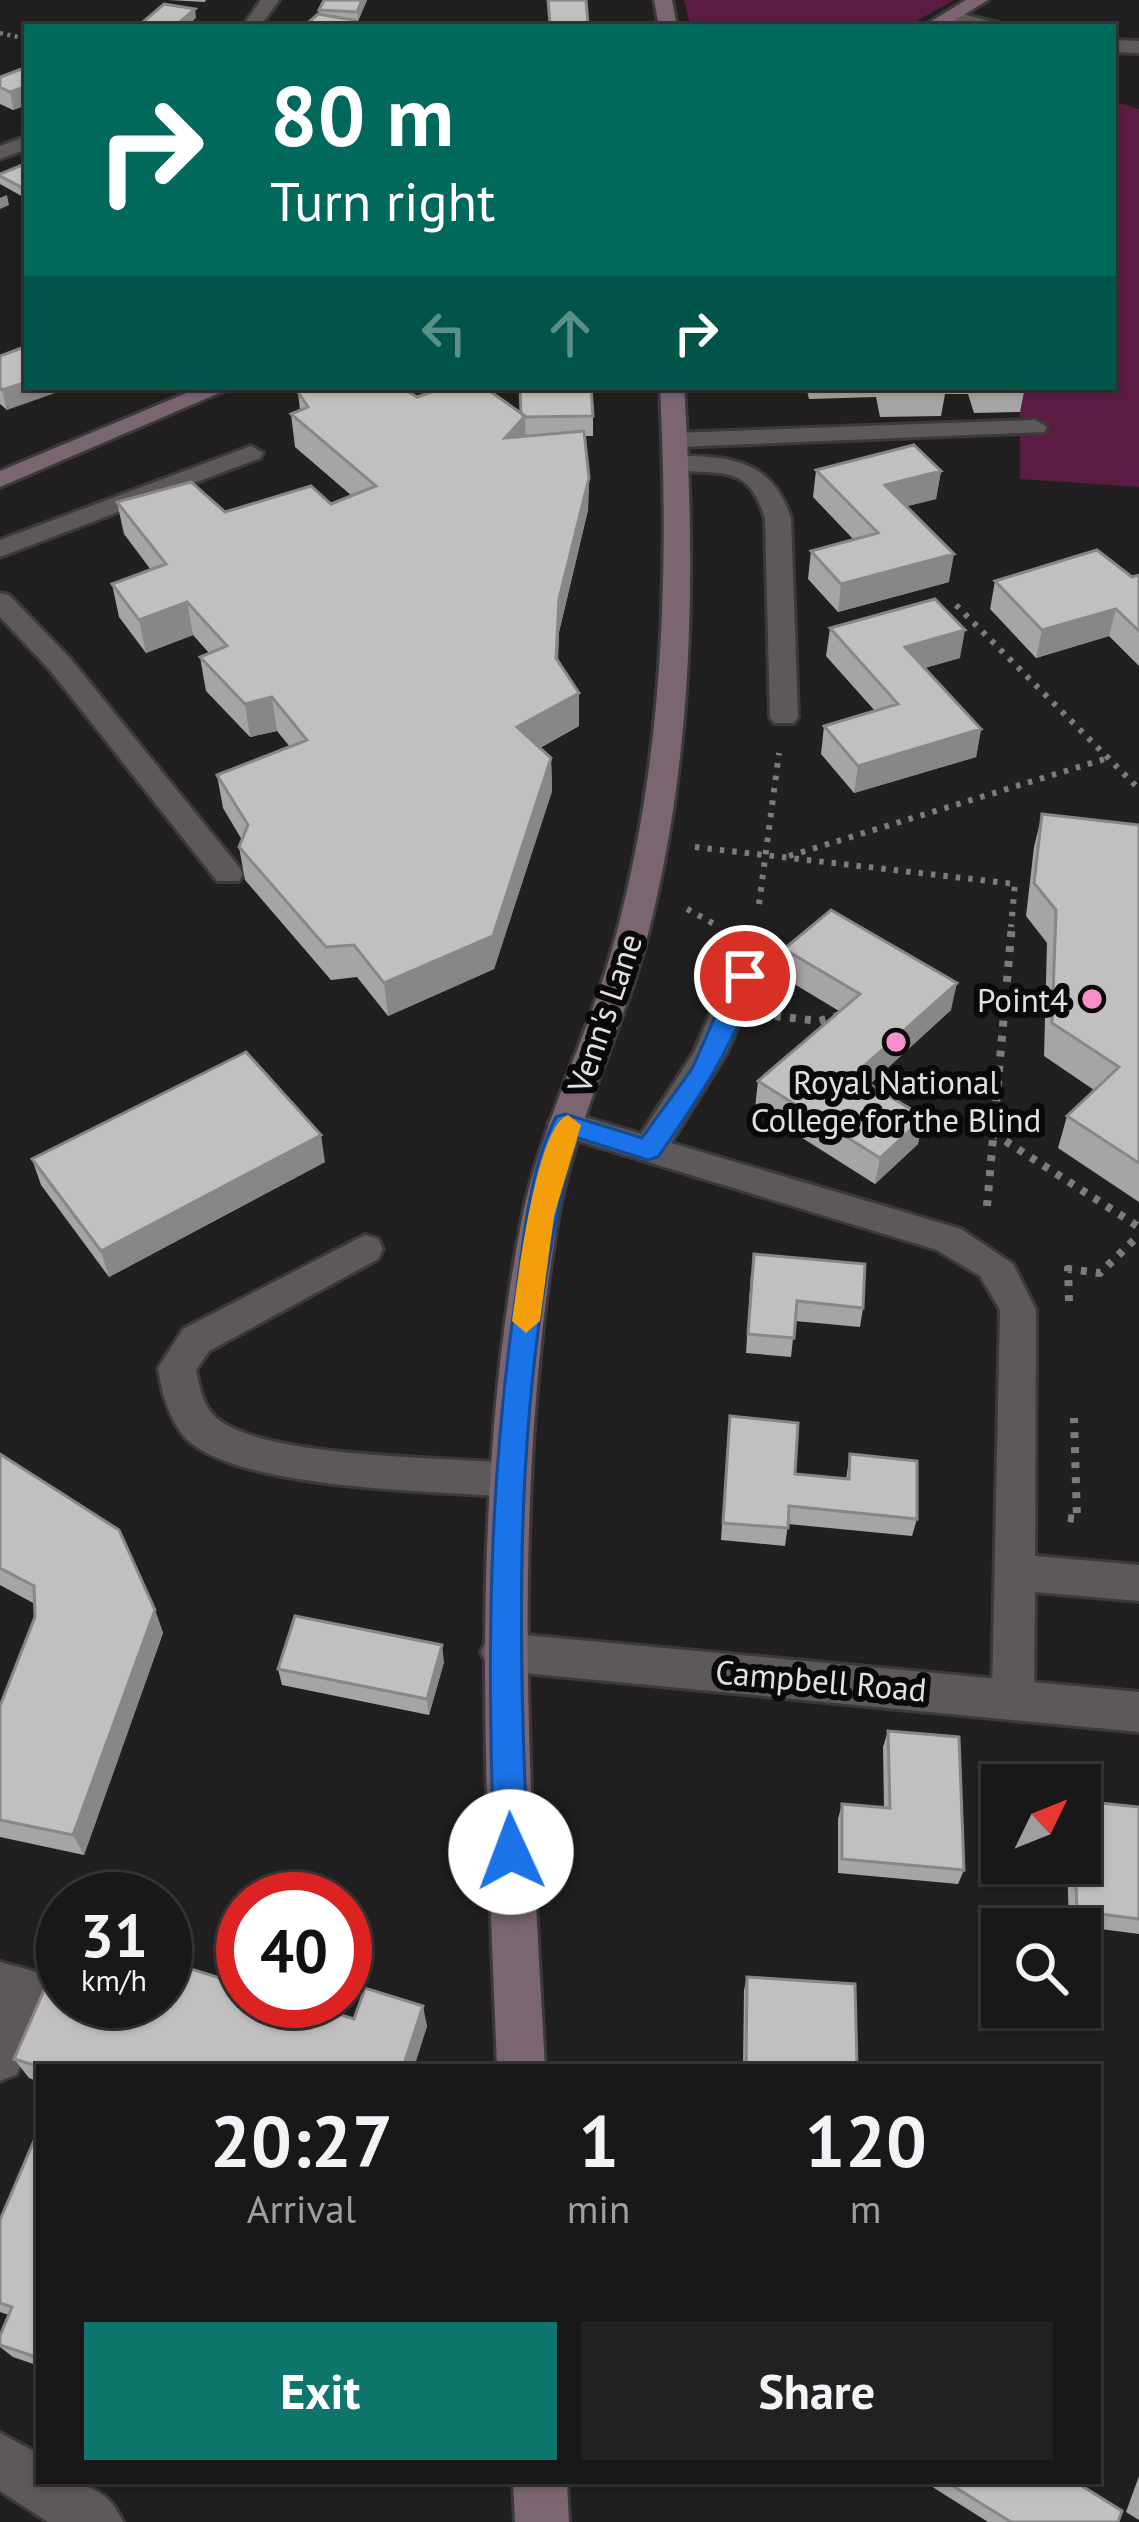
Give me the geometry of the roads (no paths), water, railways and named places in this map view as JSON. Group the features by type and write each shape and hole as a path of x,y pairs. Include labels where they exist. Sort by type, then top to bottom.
{"street":[{"path":"936,24 979,0"},
{"path":"950,16 980,24"},
{"path":"0,480 214,390"},
{"name":"Venn's Lane","path":"521,2064 502,1652 508,1480 541,1216 565,1124 611,1011 652,842 680,621 672,390"},
{"path":"675,451 1035,427"},
{"path":"675,451 746,468 771,488 778,518 784,717"},
{"path":"0,549 251,453"},
{"path":"0,601 59,663 228,874"},
{"path":"648,1150 702,1075 735,1006 755,946"},
{"path":"565,1124 949,1239 983,1255 1008,1279 1018,1310 1013,1696"},
{"path":"365,1250 196,1340 177,1367 182,1403 207,1433 248,1452 508,1480"},
{"path":"1016,1572 1139,1583"},
{"name":"Campbell Road","path":"502,1652 1013,1696 1139,1712"},
{"path":"0,1984 25,1989 0,2057"},
{"path":"0,2460 36,2483"},
{"path":"37,2484 96,2522"},
{"path":"540,2484 542,2522"}],"place":[{"name":"Point4","path":"1092,999"},
{"name":"Royal National College for the Blind","path":"896,1042"}]}
